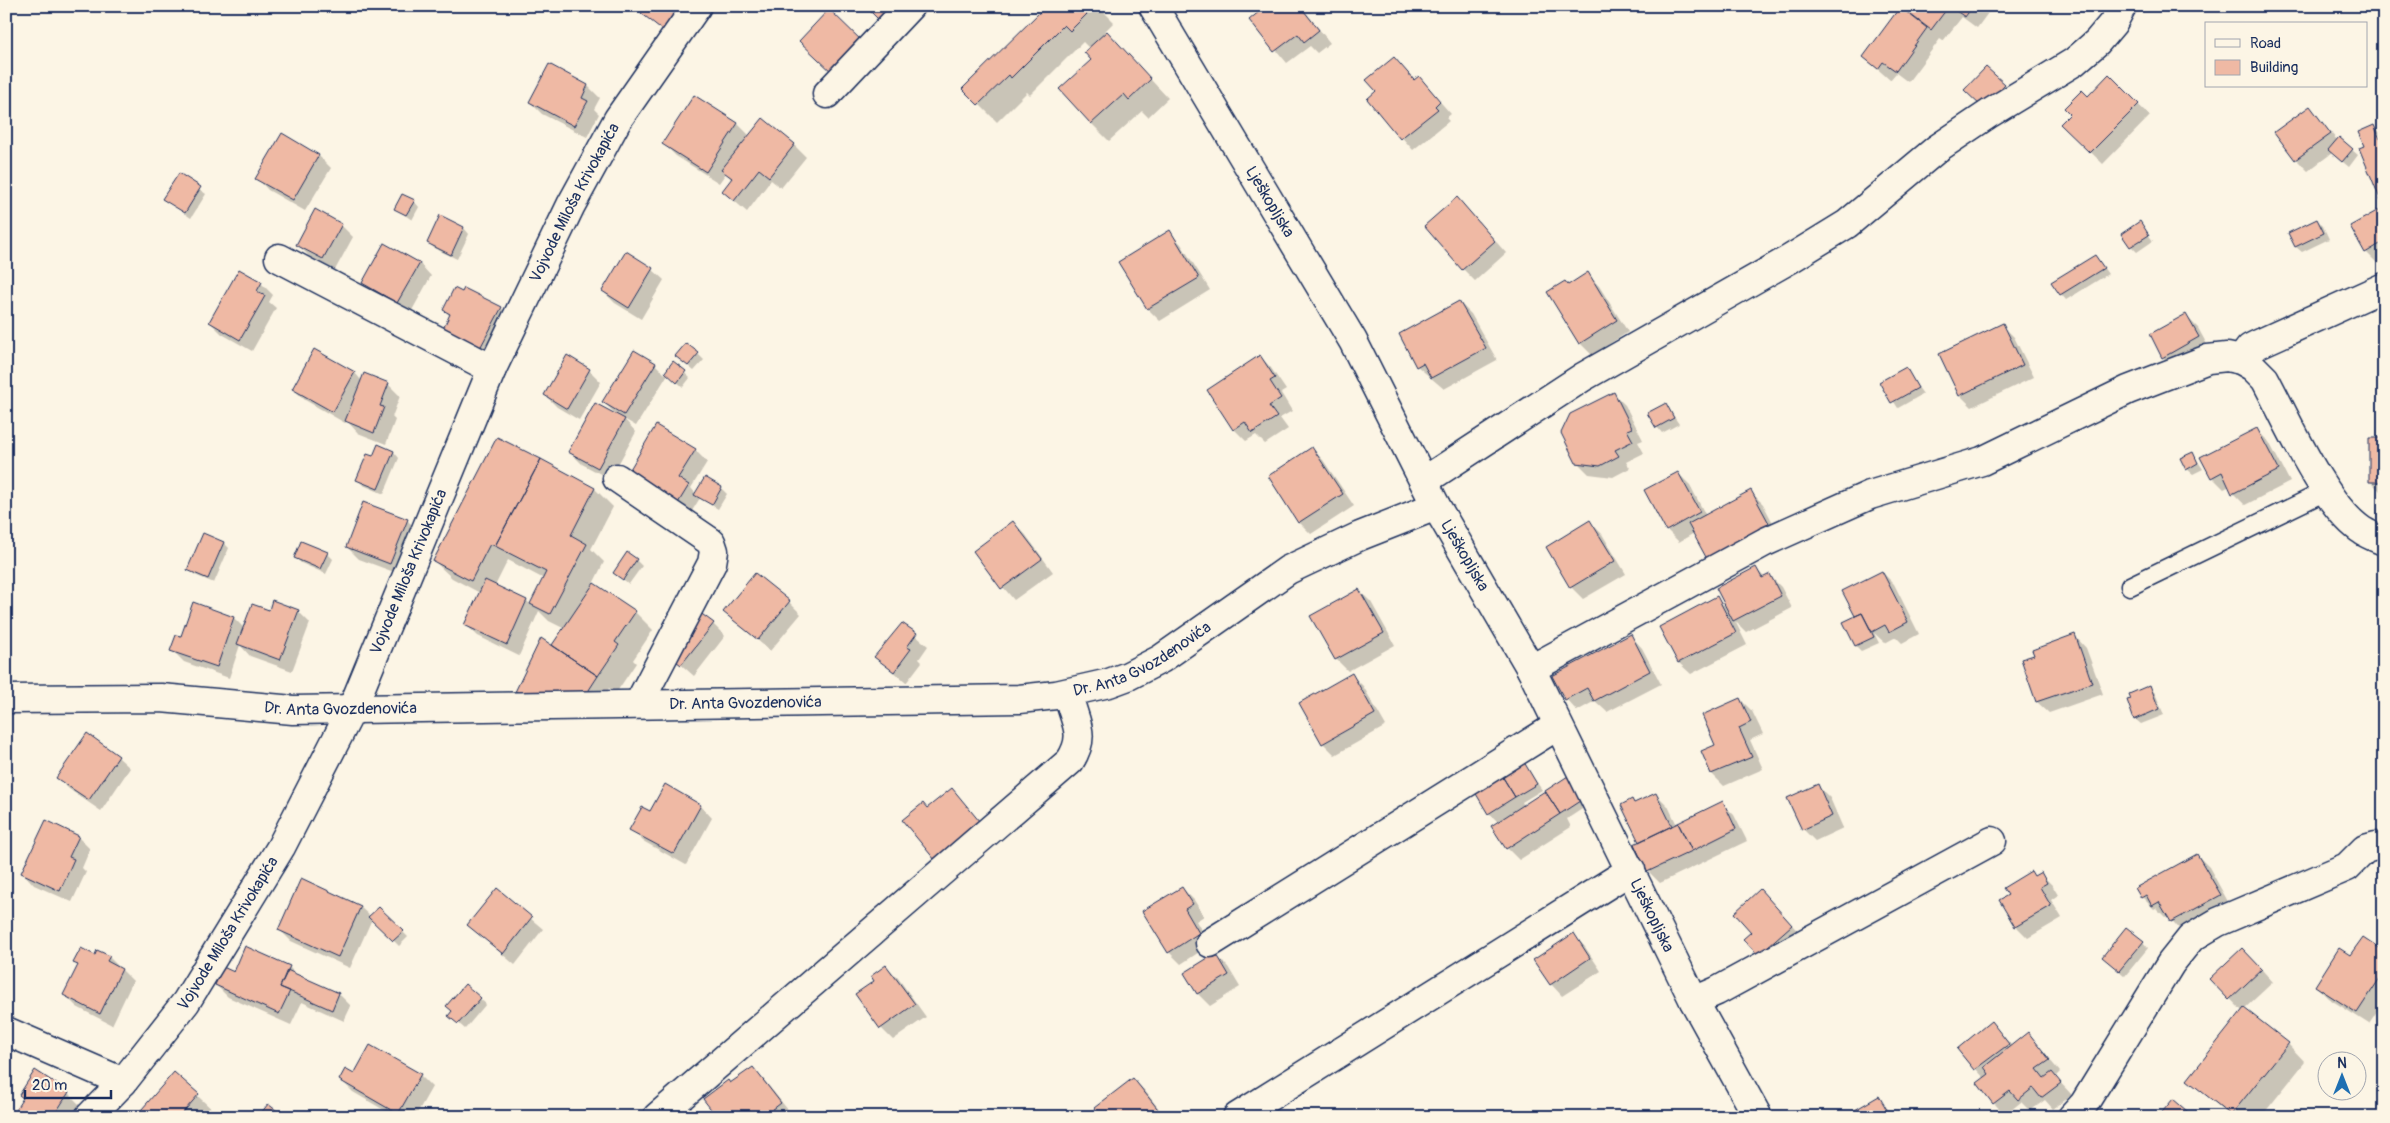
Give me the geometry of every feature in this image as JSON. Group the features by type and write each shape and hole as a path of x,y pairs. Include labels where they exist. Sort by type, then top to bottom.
{"street":[{"name":"Vojvode Miloša Krivokapića","path":"90,1117 122,1082 186,1002 281,847 352,709 492,369 571,205 618,119 697,6"},
{"path":"827,94 910,6"},
{"name":"Lješkopljska","path":"1153,6 1353,341 1436,506 1531,669 1557,726 1631,870 1694,1001 1758,1117"},
{"path":"1424,481 1583,377 1790,260 1847,224 1938,148 1990,113 2074,62 2097,42 2113,23 2122,6"},
{"path":"278,258 492,369"},
{"path":"2241,360 2250,348 2256,344 2384,287"},
{"path":"1531,669 1765,542 1870,496 1982,461 2128,390 2193,364 2226,357 2241,360 2265,379 2326,491 2344,515 2363,531 2384,541"},
{"path":"616,478 711,542 714,551 712,563 639,703"},
{"name":"Dr. Anta Gvozdenovića","path":"6,699 161,698 293,710 639,703 1019,699 1068,693 1109,682 1146,667 1161,659 1288,570 1360,536 1436,506"},
{"path":"657,1117 1070,761 1076,752 1080,738 1068,693"},
{"path":"1210,943 1557,726"},
{"path":"1694,1001 1717,991 1992,841"},
{"path":"2072,1117 2084,1104 2171,963 2191,938 2218,922 2347,867 2366,849 2376,846 2384,848"},
{"path":"1237,1117 1631,870"},
{"path":"6,1031 122,1082"}],"lane":[{"path":"2130,586 2326,491"}],"building":[{"path":"646,6 682,6 664,31 641,13"},
{"path":"865,6 894,6 880,21"},
{"path":"1046,6 1095,6 1070,31 1064,25 1011,78 1009,75 978,105 962,89"},
{"path":"1266,6 1300,6 1319,30 1304,42 1298,34 1274,52 1249,20"},
{"path":"1905,6 1949,6 1931,30 1903,9"},
{"path":"1949,6 1973,6 1965,17"},
{"path":"1900,7 1927,28 1896,71 1883,62 1878,69 1863,57"},
{"path":"829,9 865,44 835,75 799,41"},
{"path":"1107,31 1151,79 1129,100 1124,94 1091,124 1059,89 1091,60 1084,52"},
{"path":"1394,57 1414,80 1419,76 1440,101 1435,106 1438,109 1400,139 1367,99 1376,91 1366,80"},
{"path":"549,64 588,85 582,98 588,101 574,126 529,102"},
{"path":"1986,67 2005,84 1983,108 1964,90"},
{"path":"2109,74 2139,104 2090,153 2060,124 2070,114 2064,108 2082,90 2088,96"},
{"path":"694,95 738,123 706,172 662,144"},
{"path":"2384,96 2384,113 2378,98"},
{"path":"2310,106 2331,134 2295,160 2274,132"},
{"path":"763,118 795,144 769,177 759,169 734,201 722,191 732,178 721,170"},
{"path":"2374,125 2380,139 2384,138 2384,200 2381,201 2359,148 2364,146 2358,132"},
{"path":"282,133 319,155 293,200 255,179"},
{"path":"2339,137 2353,149 2342,162 2328,150"},
{"path":"179,173 201,187 185,213 162,199"},
{"path":"402,194 415,200 406,215 394,209"},
{"path":"1457,197 1495,241 1462,270 1424,226"},
{"path":"2384,207 2384,251 2380,244 2365,253 2350,226"},
{"path":"315,209 342,224 323,259 296,245"},
{"path":"440,215 464,227 451,255 427,243"},
{"path":"2317,219 2324,233 2295,247 2288,233"},
{"path":"2140,221 2149,235 2130,247 2121,234"},
{"path":"1170,230 1199,278 1147,309 1118,262"},
{"path":"384,243 420,263 397,303 362,283"},
{"path":"626,251 653,268 629,308 602,291"},
{"path":"2095,255 2104,268 2060,295 2051,282"},
{"path":"239,269 262,282 257,291 265,296 240,340 209,322"},
{"path":"1588,272 1617,320 1579,344 1547,292 1565,281 1568,285"},
{"path":"454,288 462,292 464,288 502,307 480,348 443,329 450,314 443,310"},
{"path":"1459,301 1486,348 1431,378 1423,363 1416,367 1399,334"},
{"path":"2186,314 2199,337 2162,358 2150,334"},
{"path":"2003,323 2023,365 1959,396 1939,354"},
{"path":"686,343 699,353 688,366 675,356"},
{"path":"314,349 355,372 333,412 292,389"},
{"path":"634,350 656,363 624,415 602,402"},
{"path":"567,355 590,369 567,409 544,395"},
{"path":"1260,355 1275,378 1270,381 1281,398 1269,406 1277,417 1252,433 1245,422 1233,430 1207,390"},
{"path":"673,361 686,371 677,383 665,372"},
{"path":"1906,367 1918,388 1891,403 1879,382"},
{"path":"364,373 389,383 380,406 384,407 374,433 345,421"},
{"path":"1614,392 1632,428 1627,430 1633,441 1615,450 1619,456 1600,466 1576,463 1561,433 1570,414"},
{"path":"595,403 625,419 598,468 568,452"},
{"path":"1666,403 1674,418 1656,428 1647,413"},
{"path":"656,425 696,449 678,478 689,485 675,508 654,495 658,488 629,471"},
{"path":"2257,428 2279,470 2232,494 2222,472 2211,478 2200,457"},
{"path":"497,437 541,459 495,546 490,544 471,581 433,561"},
{"path":"2369,438 2384,438 2384,482 2369,482"},
{"path":"378,444 394,451 378,489 356,480 367,454 373,456"},
{"path":"1312,447 1343,494 1298,523 1268,476"},
{"path":"2193,452 2198,463 2186,470 2180,458"},
{"path":"541,459 595,488 571,535 587,544 550,614 530,604 546,572 495,546"},
{"path":"1678,472 1700,512 1666,531 1644,490"},
{"path":"705,477 722,487 712,505 694,495"},
{"path":"1751,490 1770,525 1707,559 1688,524"},
{"path":"363,502 408,519 390,564 346,547"},
{"path":"1590,520 1615,561 1570,588 1546,547"},
{"path":"1013,521 1042,559 1001,589 973,551"},
{"path":"203,533 224,542 208,579 187,570"},
{"path":"301,541 328,552 320,569 294,558"},
{"path":"627,552 637,559 623,580 613,573"},
{"path":"1756,567 1762,578 1770,574 1781,596 1733,621 1716,588"},
{"path":"1882,571 1908,622 1889,632 1885,625 1872,632 1862,613 1855,616 1842,591"},
{"path":"755,573 790,601 758,640 723,612"},
{"path":"485,580 527,600 507,645 464,625"},
{"path":"594,583 636,611 615,642 619,645 598,676 552,645"},
{"path":"1359,589 1384,633 1335,660 1310,616"},
{"path":"1717,596 1736,633 1678,663 1659,627"},
{"path":"272,600 299,610 280,660 237,644 252,604 269,610"},
{"path":"193,602 234,617 217,667 170,651 176,635 181,636"},
{"path":"699,612 714,623 681,665 667,654"},
{"path":"1862,613 1874,637 1855,646 1843,622"},
{"path":"902,623 917,633 907,647 911,649 894,672 874,657"},
{"path":"1631,634 1650,671 1594,701 1587,688 1565,700 1552,676"},
{"path":"2075,634 2092,683 2036,702 2021,659 2034,655 2032,650"},
{"path":"541,638 598,676 587,693 515,692"},
{"path":"1352,673 1375,714 1322,744 1299,703"},
{"path":"2150,685 2159,709 2134,720 2127,700 2131,699 2129,694"},
{"path":"1740,698 1751,722 1739,728 1752,757 1711,774 1701,751 1715,745 1702,715"},
{"path":"87,733 119,756 89,800 56,778"},
{"path":"1521,757 1537,784 1515,797 1499,771"},
{"path":"1499,771 1515,797 1488,814 1472,787"},
{"path":"1568,776 1583,799 1560,814 1545,791"},
{"path":"665,784 701,805 674,854 629,830 642,807 650,811"},
{"path":"1818,784 1832,816 1802,830 1787,798"},
{"path":"952,788 980,822 935,860 902,820 923,803 927,808"},
{"path":"1545,791 1560,814 1506,849 1491,826"},
{"path":"1656,793 1672,826 1639,842 1621,805 1632,799 1634,803"},
{"path":"1723,801 1736,829 1692,851 1678,823"},
{"path":"46,820 79,836 69,857 74,859 60,891 21,873"},
{"path":"1678,823 1692,851 1647,872 1634,844"},
{"path":"2197,854 2221,895 2171,922 2159,902 2152,906 2146,895 2141,898 2135,888"},
{"path":"2031,871 2034,876 2041,872 2047,883 2040,887 2051,906 2015,927 1999,900 2008,895 2003,888"},
{"path":"301,878 361,906 338,957 278,930"},
{"path":"1182,887 1193,904 1185,909 1199,933 1168,953 1142,911"},
{"path":"497,888 532,917 503,954 467,925"},
{"path":"1760,889 1792,925 1758,955 1743,939 1751,932 1734,913"},
{"path":"379,907 404,931 393,941 368,917"},
{"path":"2126,927 2144,941 2119,971 2102,957"},
{"path":"1574,933 1590,958 1550,985 1533,960"},
{"path":"2363,937 2384,951 2384,972 2357,1013 2315,986 2339,948 2350,955"},
{"path":"245,946 290,966 280,987 290,991 279,1014 215,985 223,967 234,972"},
{"path":"81,948 95,955 97,950 110,956 107,961 122,969 100,1014 63,995 78,965 73,963"},
{"path":"2242,948 2262,969 2229,1000 2209,979"},
{"path":"1216,953 1229,975 1197,994 1184,973"},
{"path":"886,965 915,1004 880,1029 855,994 874,981 871,976"},
{"path":"287,970 339,993 332,1010 280,987"},
{"path":"465,984 481,998 458,1024 448,1016 452,1011 446,1006"},
{"path":"2244,1008 2289,1043 2231,1115 2187,1080"},
{"path":"1991,1021 2009,1044 1974,1070 1957,1049"},
{"path":"2028,1032 2050,1060 2037,1069 2044,1078 2052,1072 2061,1083 2041,1098 2033,1088 2018,1100 2010,1091 1993,1104 1977,1083 1989,1074 1984,1067"},
{"path":"370,1045 421,1074 398,1114 339,1080 345,1069 354,1074"},
{"path":"753,1067 781,1103 763,1117 717,1117 703,1099 728,1080 730,1083"},
{"path":"35,1070 69,1092 53,1117 46,1112 43,1117 28,1117 16,1109 23,1098 19,1095"},
{"path":"174,1072 199,1094 179,1117 135,1117"},
{"path":"1133,1078 1161,1113 1156,1117 1100,1117 1094,1108"},
{"path":"1879,1096 1891,1117 1843,1117"},
{"path":"2173,1099 2194,1117 2158,1117"},
{"path":"268,1104 285,1117 258,1117"},
{"path":"117,1111 123,1117 111,1117"}]}
